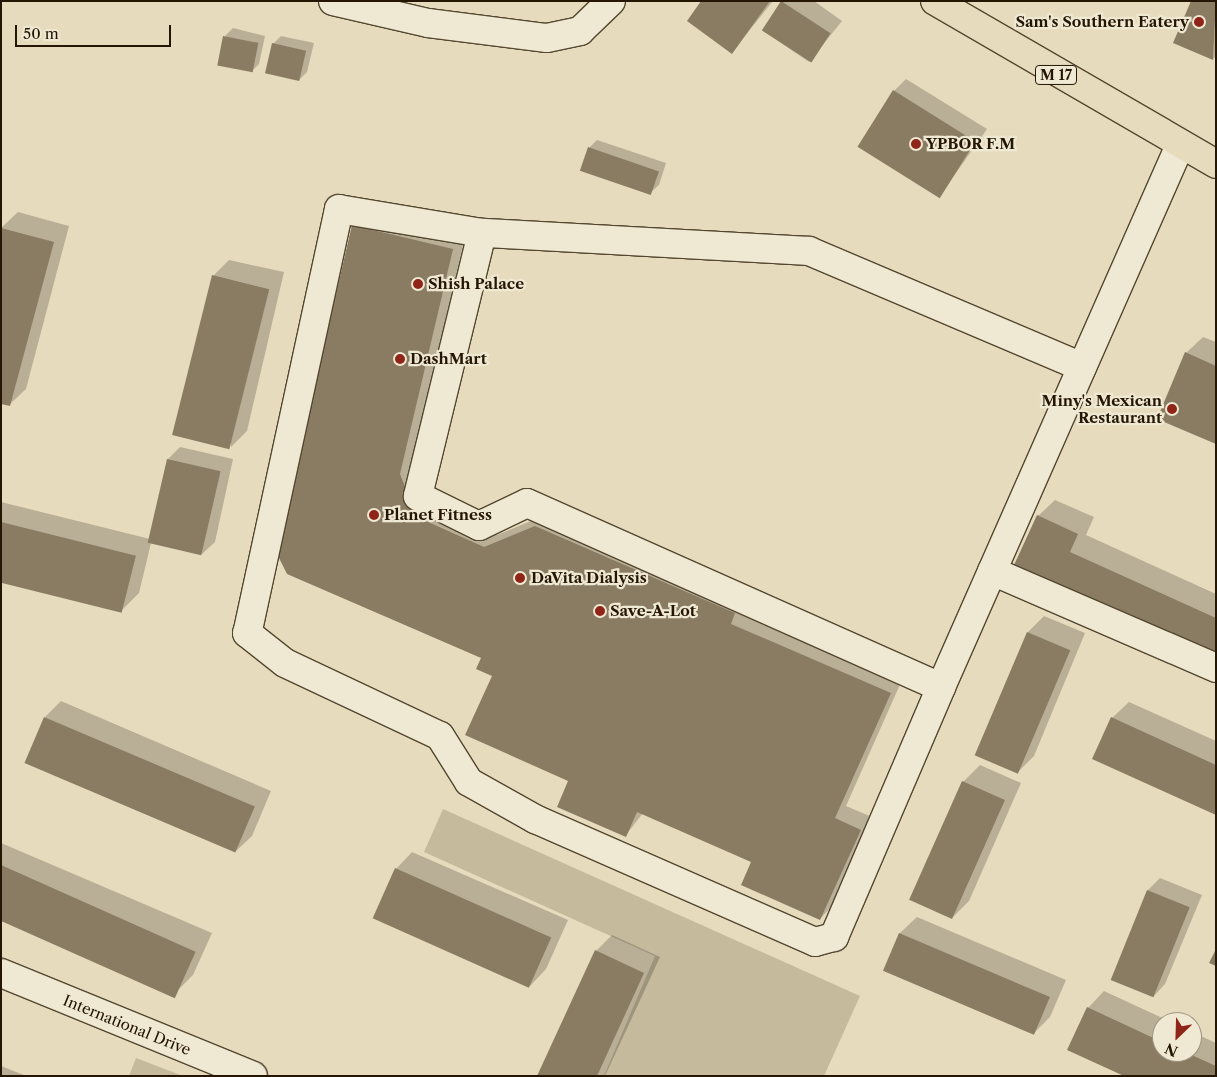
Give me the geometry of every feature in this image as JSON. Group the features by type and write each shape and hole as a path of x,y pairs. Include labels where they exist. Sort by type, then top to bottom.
{"main road":[{"name":"M 17","path":"935,1 1180,145 1216,164"}],"street":[{"path":"333,1 375,7 507,36 548,38 580,31 612,1"},
{"path":"1082,367 809,251 482,233 339,209 247,632 284,664 440,736 468,782 535,819 815,942 834,937 941,687 1180,145"},
{"path":"482,233 418,496 479,526 527,503 941,687"},
{"path":"992,571 1216,668"},
{"name":"International Drive","path":"1,973 253,1076"}],"shaded area":[{"path":"443,809 860,996 824,1076 604,1076 655,956 424,852"},
{"path":"136,1058 183,1076 129,1076"}],"building":[{"path":"701,1 770,1 732,54 687,21"},
{"path":"781,1 830,33 811,62 762,30"},
{"name":"Sam's Southern Eatery","path":"1191,1 1216,1 1213,60 1173,43"},
{"path":"223,36 258,43 253,72 217,65"},
{"path":"272,43 306,51 299,81 265,73"},
{"name":"YPBOR F.M","path":"893,90 975,141 940,198 857,147"},
{"path":"588,147 659,171 651,195 580,171"},
{"path":"352,225 453,249 400,474 417,517 484,547 535,526 735,613 731,624 891,693 835,818 861,830 820,920 741,885 751,862 637,812 626,837 557,807 568,781 465,735 492,676 476,669 481,658 287,574 276,552"},
{"path":"1,228 54,242 10,406 1,404"},
{"path":"212,275 269,289 229,449 172,435"},
{"path":"1185,352 1216,366 1216,444 1157,419"},
{"path":"167,459 221,471 201,555 148,543"},
{"path":"1037,515 1078,534 1070,552 1216,618 1216,656 1014,565"},
{"path":"1,522 136,556 122,613 1,583"},
{"path":"1027,632 1070,650 1018,774 975,755"},
{"path":"44,717 255,806 235,853 24,763"},
{"path":"1111,717 1216,765 1216,815 1092,759"},
{"path":"962,781 1005,800 952,919 909,900"},
{"path":"1,865 196,952 175,998 1,921"},
{"path":"395,868 551,938 529,988 373,918"},
{"path":"1147,890 1190,907 1153,997 1111,980"},
{"path":"899,933 1050,997 1034,1035 883,971"},
{"path":"1216,949 1216,966 1209,963"},
{"path":"595,950 644,973 597,1076 537,1076"},
{"path":"1087,1007 1152,1037 1152,1062 1202,1062 1202,1060 1216,1066 1216,1076 1124,1076 1067,1050"}],"place":[{"name":"Sam's Southern Eatery","path":"1199,22"},
{"name":"YPBOR F.M","path":"916,144"},
{"name":"Shish Palace","path":"418,284"},
{"name":"DashMart","path":"400,359"},
{"name":"Miny's Mexican Restaurant","path":"1172,409"},
{"name":"Planet Fitness","path":"374,515"},
{"name":"DaVita Dialysis","path":"520,578"},
{"name":"Save-A-Lot","path":"600,611"}]}
